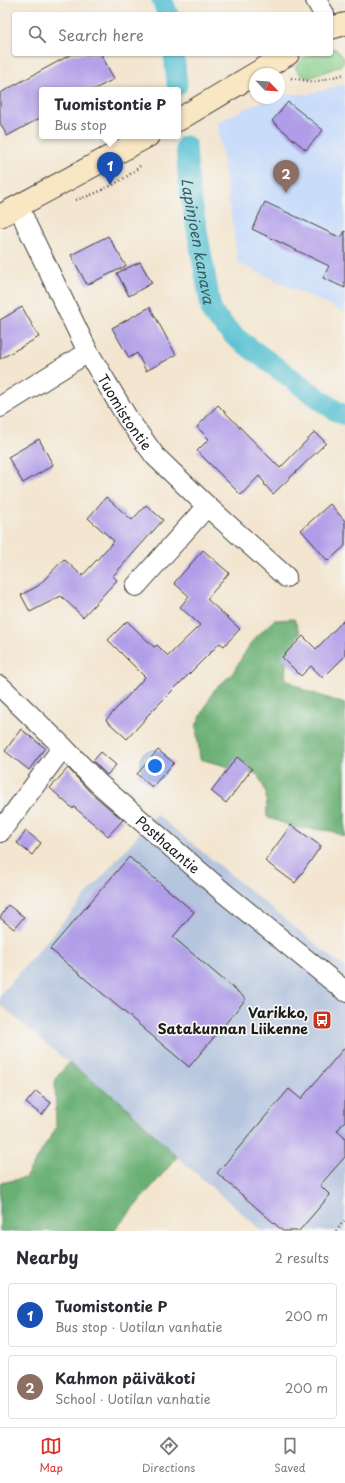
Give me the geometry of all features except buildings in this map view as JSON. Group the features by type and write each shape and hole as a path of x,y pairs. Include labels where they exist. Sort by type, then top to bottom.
{"main road":[{"path":"333,27 345,24"},
{"path":"181,118 285,56"},
{"path":"9,211 142,139"}],"street":[{"path":"316,0 323,12"},
{"name":"Tuomistontie","path":"9,211 26,226 88,352 118,404 155,456 207,506 286,577"},
{"path":"0,407 88,352"},
{"path":"136,586 207,506"},
{"name":"Posthaantie","path":"0,686 64,747 98,783 217,887 345,991"},
{"path":"0,832 64,747"}],"path":[{"path":"288,77 314,82 345,74"},
{"path":"336,1231 345,1220"}],"shaded area":[{"path":"345,84 345,313 238,263 217,122 256,104 285,104 285,94 308,94"},
{"path":"156,814 345,968 345,1231 262,1231 177,1157 122,1103 69,1063 0,1005 0,995"}],"green space":[{"path":"333,48 336,49 345,60 340,66 309,78 301,75 295,68 306,57 333,56"},
{"path":"294,619 300,633 287,653 285,678 304,690 345,704 345,837 331,831 293,827 267,817 266,792 258,775 200,759 196,726 214,690 232,674 252,641 274,620"},
{"path":"69,1063 122,1103 177,1157 114,1231 0,1231 0,1183 25,1178 56,1128 55,1079"}],"waterway":[{"name":"Lapinjoen kanava","path":"162,0 167,12"},
{"name":"Lapinjoen kanava","path":"174,56 177,85"},
{"name":"Lapinjoen kanava","path":"186,146 189,186 212,313 235,337 336,411 345,415"}],"place":[{"name":"Tuomistontie P","path":"110,185"},
{"name":"Kahmon päiväkoti","path":"286,193"},
{"name":"Varikko, Satakunnan Liikenne","path":"322,1020"}]}
